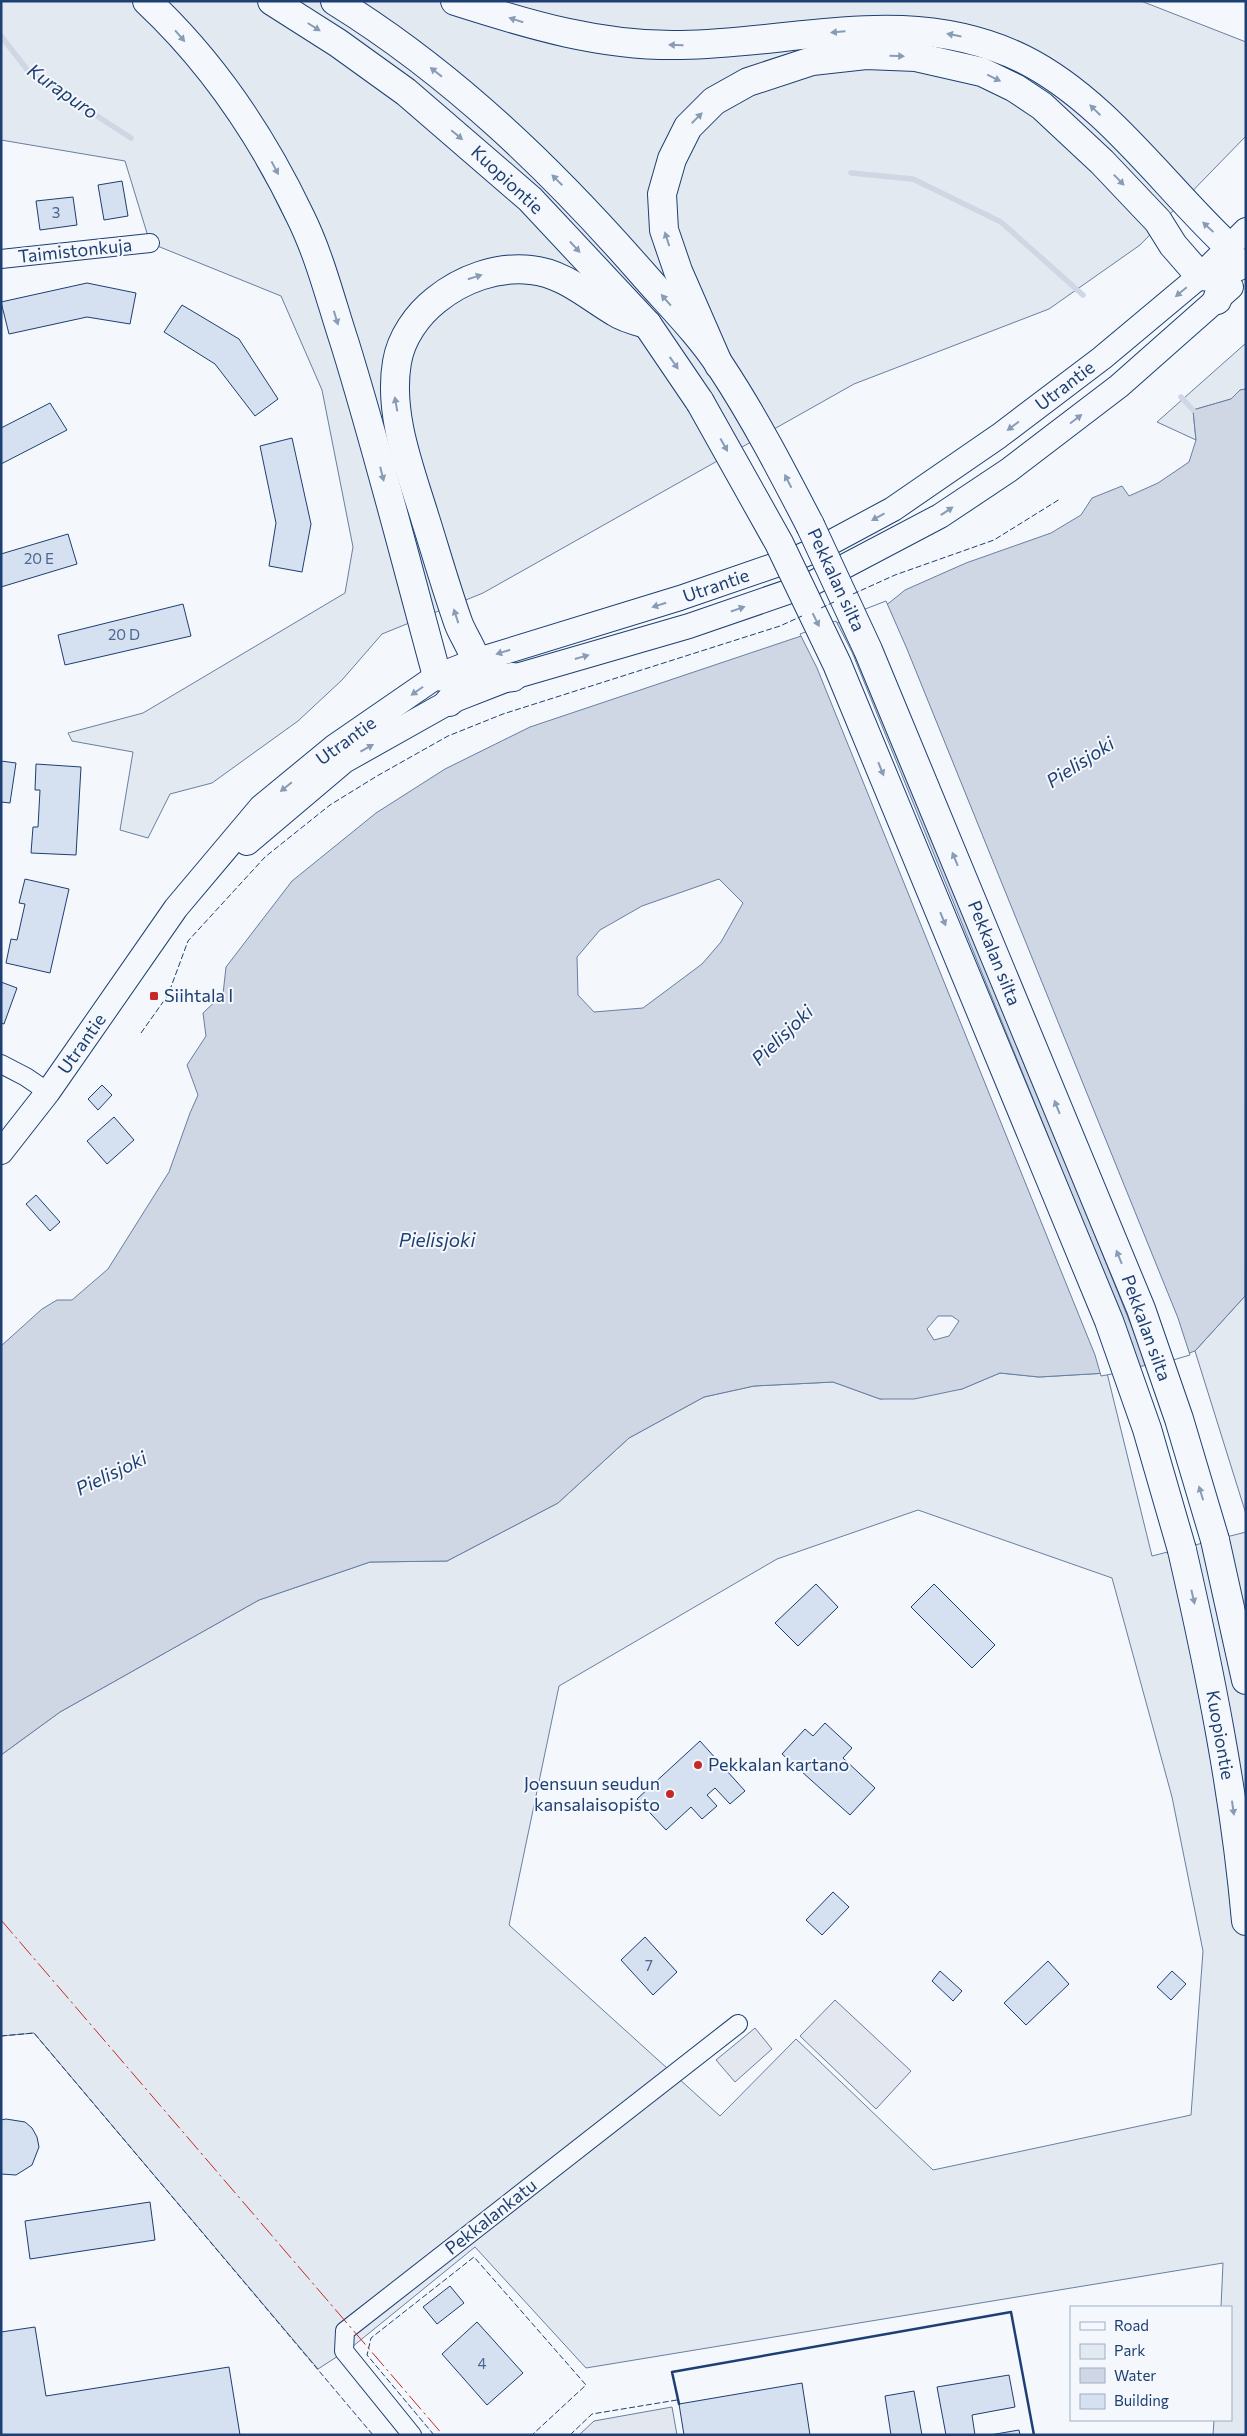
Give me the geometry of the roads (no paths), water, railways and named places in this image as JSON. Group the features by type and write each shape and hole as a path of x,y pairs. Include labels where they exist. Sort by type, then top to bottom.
{"highway":[{"path":"147,1 164,17 218,80 265,150 301,217 326,284 365,408 437,676 473,671 513,677"},
{"name":"Kuopiontie","path":"272,1 338,43 406,92 530,199 647,324 700,402"},
{"name":"Kuopiontie","path":"335,1 365,20 435,71 497,123 558,180 633,262 725,374"},
{"path":"455,1 531,25 602,41 644,44 737,42 886,29 932,31 987,44 1023,60 1072,90 1093,108 1199,219 1239,257"},
{"path":"725,374 678,271 664,230 662,194 672,159 688,127 714,101 748,82 812,61 866,56 916,57 982,72 1015,88 1042,106 1102,162 1158,221 1173,245 1200,276 1213,277 1239,257"},
{"path":"1217,300 1239,257"},
{"path":"473,671 403,445 394,393 397,361 408,332 424,309 447,291 469,279 498,271 523,270 531,270 568,282 617,314 647,324"},
{"name":"Pekkalan silta","path":"725,374 772,450 868,650 1141,1309 1179,1419 1215,1540"},
{"name":"Pekkalan silta","path":"700,402 779,544 841,673 1109,1321 1147,1429 1182,1550"},
{"path":"449,702 473,671"},
{"name":"Kuopiontie","path":"1215,1540 1246,1680"},
{"name":"Kuopiontie","path":"1182,1550 1199,1624 1226,1762 1241,1866 1246,1922"}],"main road":[{"name":"Utrantie","path":"473,671 826,546 893,509 999,436 1102,358 1200,276"},
{"name":"Utrantie","path":"176,908 273,819 344,761 449,702 513,677 689,626 811,584 940,516 1009,470 1119,386 1217,300"},
{"name":"Utrantie","path":"1,1152 48,1092 176,908 261,807 334,747 437,676"}],"street":[{"name":"Taimistonkuja","path":"1,259 150,243"},
{"path":"1,1064 26,1077 48,1092"},
{"name":"Pekkalankatu","path":"412,2435 344,2351 345,2331 738,2024"}],"water":[{"name":"Pielisjoki","path":"1246,389 1245,1296 1195,1351 1163,1362 1107,1373 1039,1377 1000,1373 962,1389 914,1399 880,1399 833,1382 754,1386 704,1397 629,1438 558,1503 447,1561 370,1562 259,1600 60,1712 1,1755 1,1346 42,1309 57,1300 72,1300 108,1269 169,1172 198,1095 187,1065 206,1036 203,1013 223,994 226,967 292,881 376,813 445,769 530,727 816,631 889,603 905,590 966,563 1051,533 1081,515 1092,498 1122,486 1129,496 1158,483 1189,462 1196,440 1193,410 1231,399 1240,390","holes":["719,879 743,903 721,942 702,964 643,1008 594,1012 578,995 577,957 600,930 642,906","938,1316 952,1316 959,1321 949,1336 934,1340 927,1329"]}],"waterway":[{"name":"Kurapuro","path":"1,36 29,72 131,138"},
{"path":"851,173 913,179 1001,222 1083,295"},
{"path":"1181,397 1193,410"}],"place":[{"name":"Siihtala I","path":"154,996"},
{"name":"Pekkalan kartano","path":"698,1765"},
{"name":"Joensuun seudun kansalaisopisto","path":"670,1794"}]}
